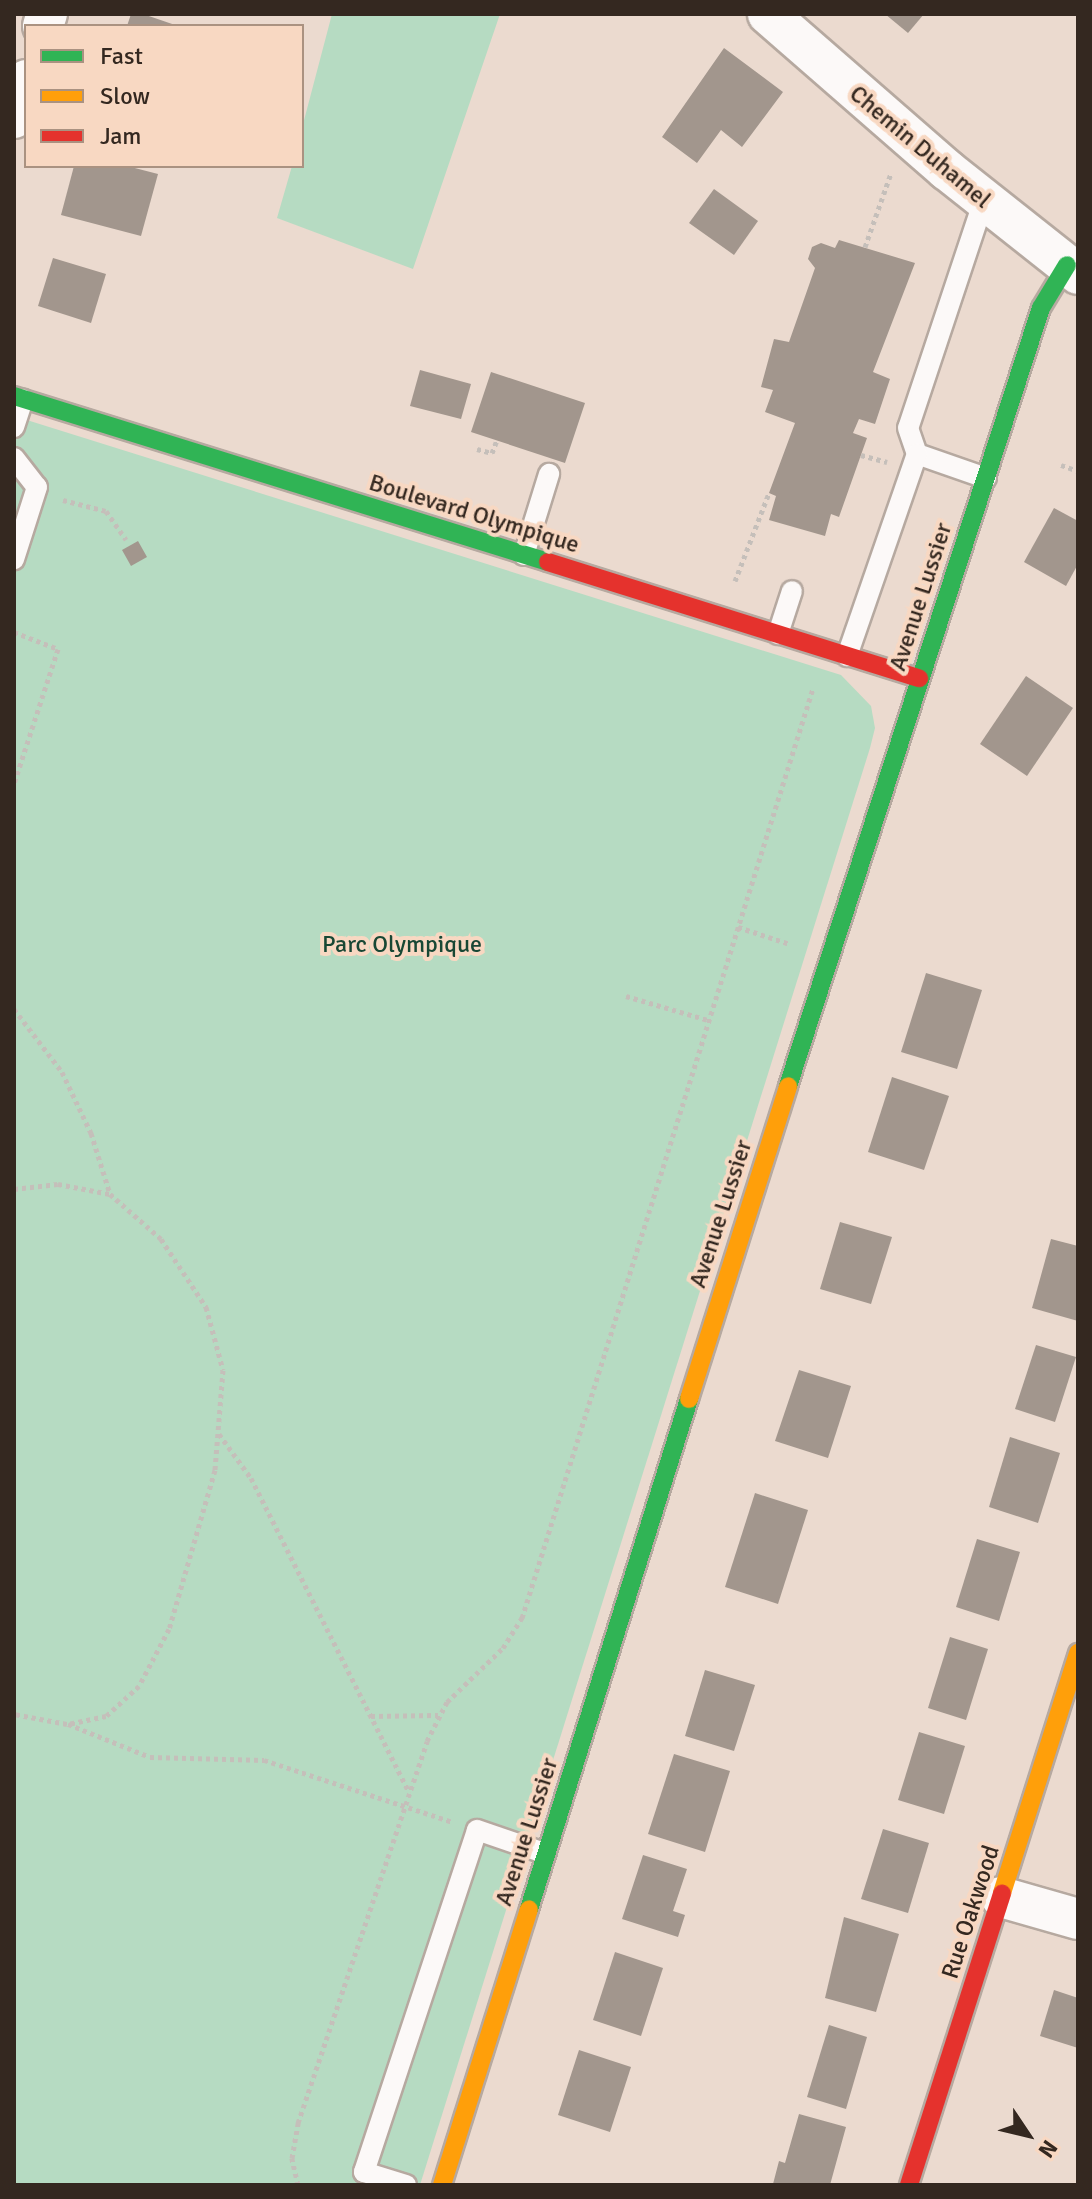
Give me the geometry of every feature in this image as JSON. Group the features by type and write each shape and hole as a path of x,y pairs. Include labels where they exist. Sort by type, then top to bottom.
{"street":[{"name":"Chemin Duhamel","path":"768,14 984,200 1072,270"},
{"path":"14,118 24,86"},
{"name":"Avenue Lussier","path":"438,2184 919,678 1041,308 1072,270"},
{"name":"Boulevard Olympique","path":"19,397 919,678"},
{"name":"Rue Oakwood","path":"909,2185 1078,1653"},
{"path":"1001,1897 1078,1919"}],"lane":[{"path":"847,656 917,454 908,428 984,200"},
{"path":"14,427 19,397"},
{"path":"917,454 986,478"},
{"path":"14,458 37,487 14,559"},
{"path":"524,555 549,474"},
{"path":"778,634 792,591"},
{"path":"438,2184 364,2172 477,1830 544,1853"}],"path":[{"path":"865,247 877,213"},
{"path":"477,449 492,453 497,440"},
{"path":"1061,465 1078,471"},
{"path":"740,564 769,493"},
{"path":"80,503 106,511 126,540"},
{"path":"14,632 58,649 14,784"},
{"path":"298,2185 292,2158 298,2123 354,1968 405,1805 438,1715 515,1634 522,1618 814,683"},
{"path":"738,927 806,949"},
{"path":"626,996 708,1020"},
{"path":"14,1009 62,1072 91,1133 110,1194"},
{"path":"14,1189 58,1184 110,1194 161,1239 206,1307 223,1370 215,1470 169,1629 139,1686 106,1716 67,1724"},
{"path":"219,1434 251,1478 409,1793"},
{"path":"14,1714 67,1724 150,1757 264,1760 429,1814"},
{"path":"371,1716 438,1715"}],"green space":[{"path":"332,14 500,14 413,269 277,218 291,168 304,168 304,120"},
{"name":"Parc Olympique","path":"14,416 841,675 871,706 875,728 870,748 420,2185 14,2185"}],"building":[{"path":"131,14 143,14 172,24 128,24"},
{"path":"885,14 924,14 908,33"},
{"path":"724,48 783,92 742,147 721,130 697,163 662,137"},
{"path":"73,168 135,168 158,174 141,236 61,215"},
{"path":"714,189 758,221 734,255 689,223"},
{"path":"839,240 915,263 873,372 890,379 875,424 859,419 853,433 867,438 839,517 831,514 825,536 769,520 776,496 769,493 795,423 765,412 773,390 761,387 774,339 789,342 815,268 808,259 812,247 821,243 835,248"},
{"path":"53,258 106,274 91,323 38,306"},
{"path":"420,370 471,384 461,419 410,406"},
{"path":"491,372 585,403 565,463 471,432"},
{"path":"1054,508 1078,521 1078,564 1066,586 1024,562"},
{"path":"138,541 147,557 131,566 122,550"},
{"path":"1026,676 1073,708 1027,776 980,744"},
{"path":"926,973 982,990 957,1069 901,1052"},
{"path":"892,1077 949,1096 924,1170 868,1152"},
{"path":"840,1222 892,1237 871,1304 820,1289"},
{"path":"1051,1239 1078,1246 1078,1321 1032,1308"},
{"path":"1036,1345 1076,1357 1055,1422 1015,1409"},
{"path":"799,1370 851,1386 828,1458 775,1441"},
{"path":"1010,1437 1060,1453 1038,1523 989,1507"},
{"path":"755,1493 808,1510 778,1604 725,1587"},
{"path":"977,1539 1020,1552 999,1621 956,1607"},
{"path":"950,1637 988,1649 966,1720 928,1708"},
{"path":"705,1670 755,1685 734,1751 685,1736"},
{"path":"919,1732 965,1746 944,1814 898,1800"},
{"path":"674,1754 730,1771 705,1852 648,1834"},
{"path":"883,1829 929,1843 908,1913 861,1899"},
{"path":"643,1855 687,1869 673,1911 685,1915 678,1937 622,1919"},
{"path":"844,1917 899,1934 876,2012 825,1998"},
{"path":"615,1952 663,1968 641,2036 593,2020"},
{"path":"1054,1990 1078,1998 1078,2048 1040,2036"},
{"path":"829,2025 867,2037 846,2109 807,2097"},
{"path":"579,2050 631,2067 610,2132 558,2115"},
{"path":"799,2114 846,2127 830,2185 773,2184 779,2161 785,2163"}],"traffic: fast":[{"path":"788,1086 1041,308 1067,265"},
{"path":"14,396 548,562"},
{"path":"529,1909 689,1399"}],"traffic: slow":[{"path":"689,1399 788,1086"},
{"path":"1002,1893 1078,1653"},
{"path":"442,2185 529,1909"}],"traffic: jam":[{"path":"548,562 919,678"},
{"path":"909,2185 1002,1893"}]}
